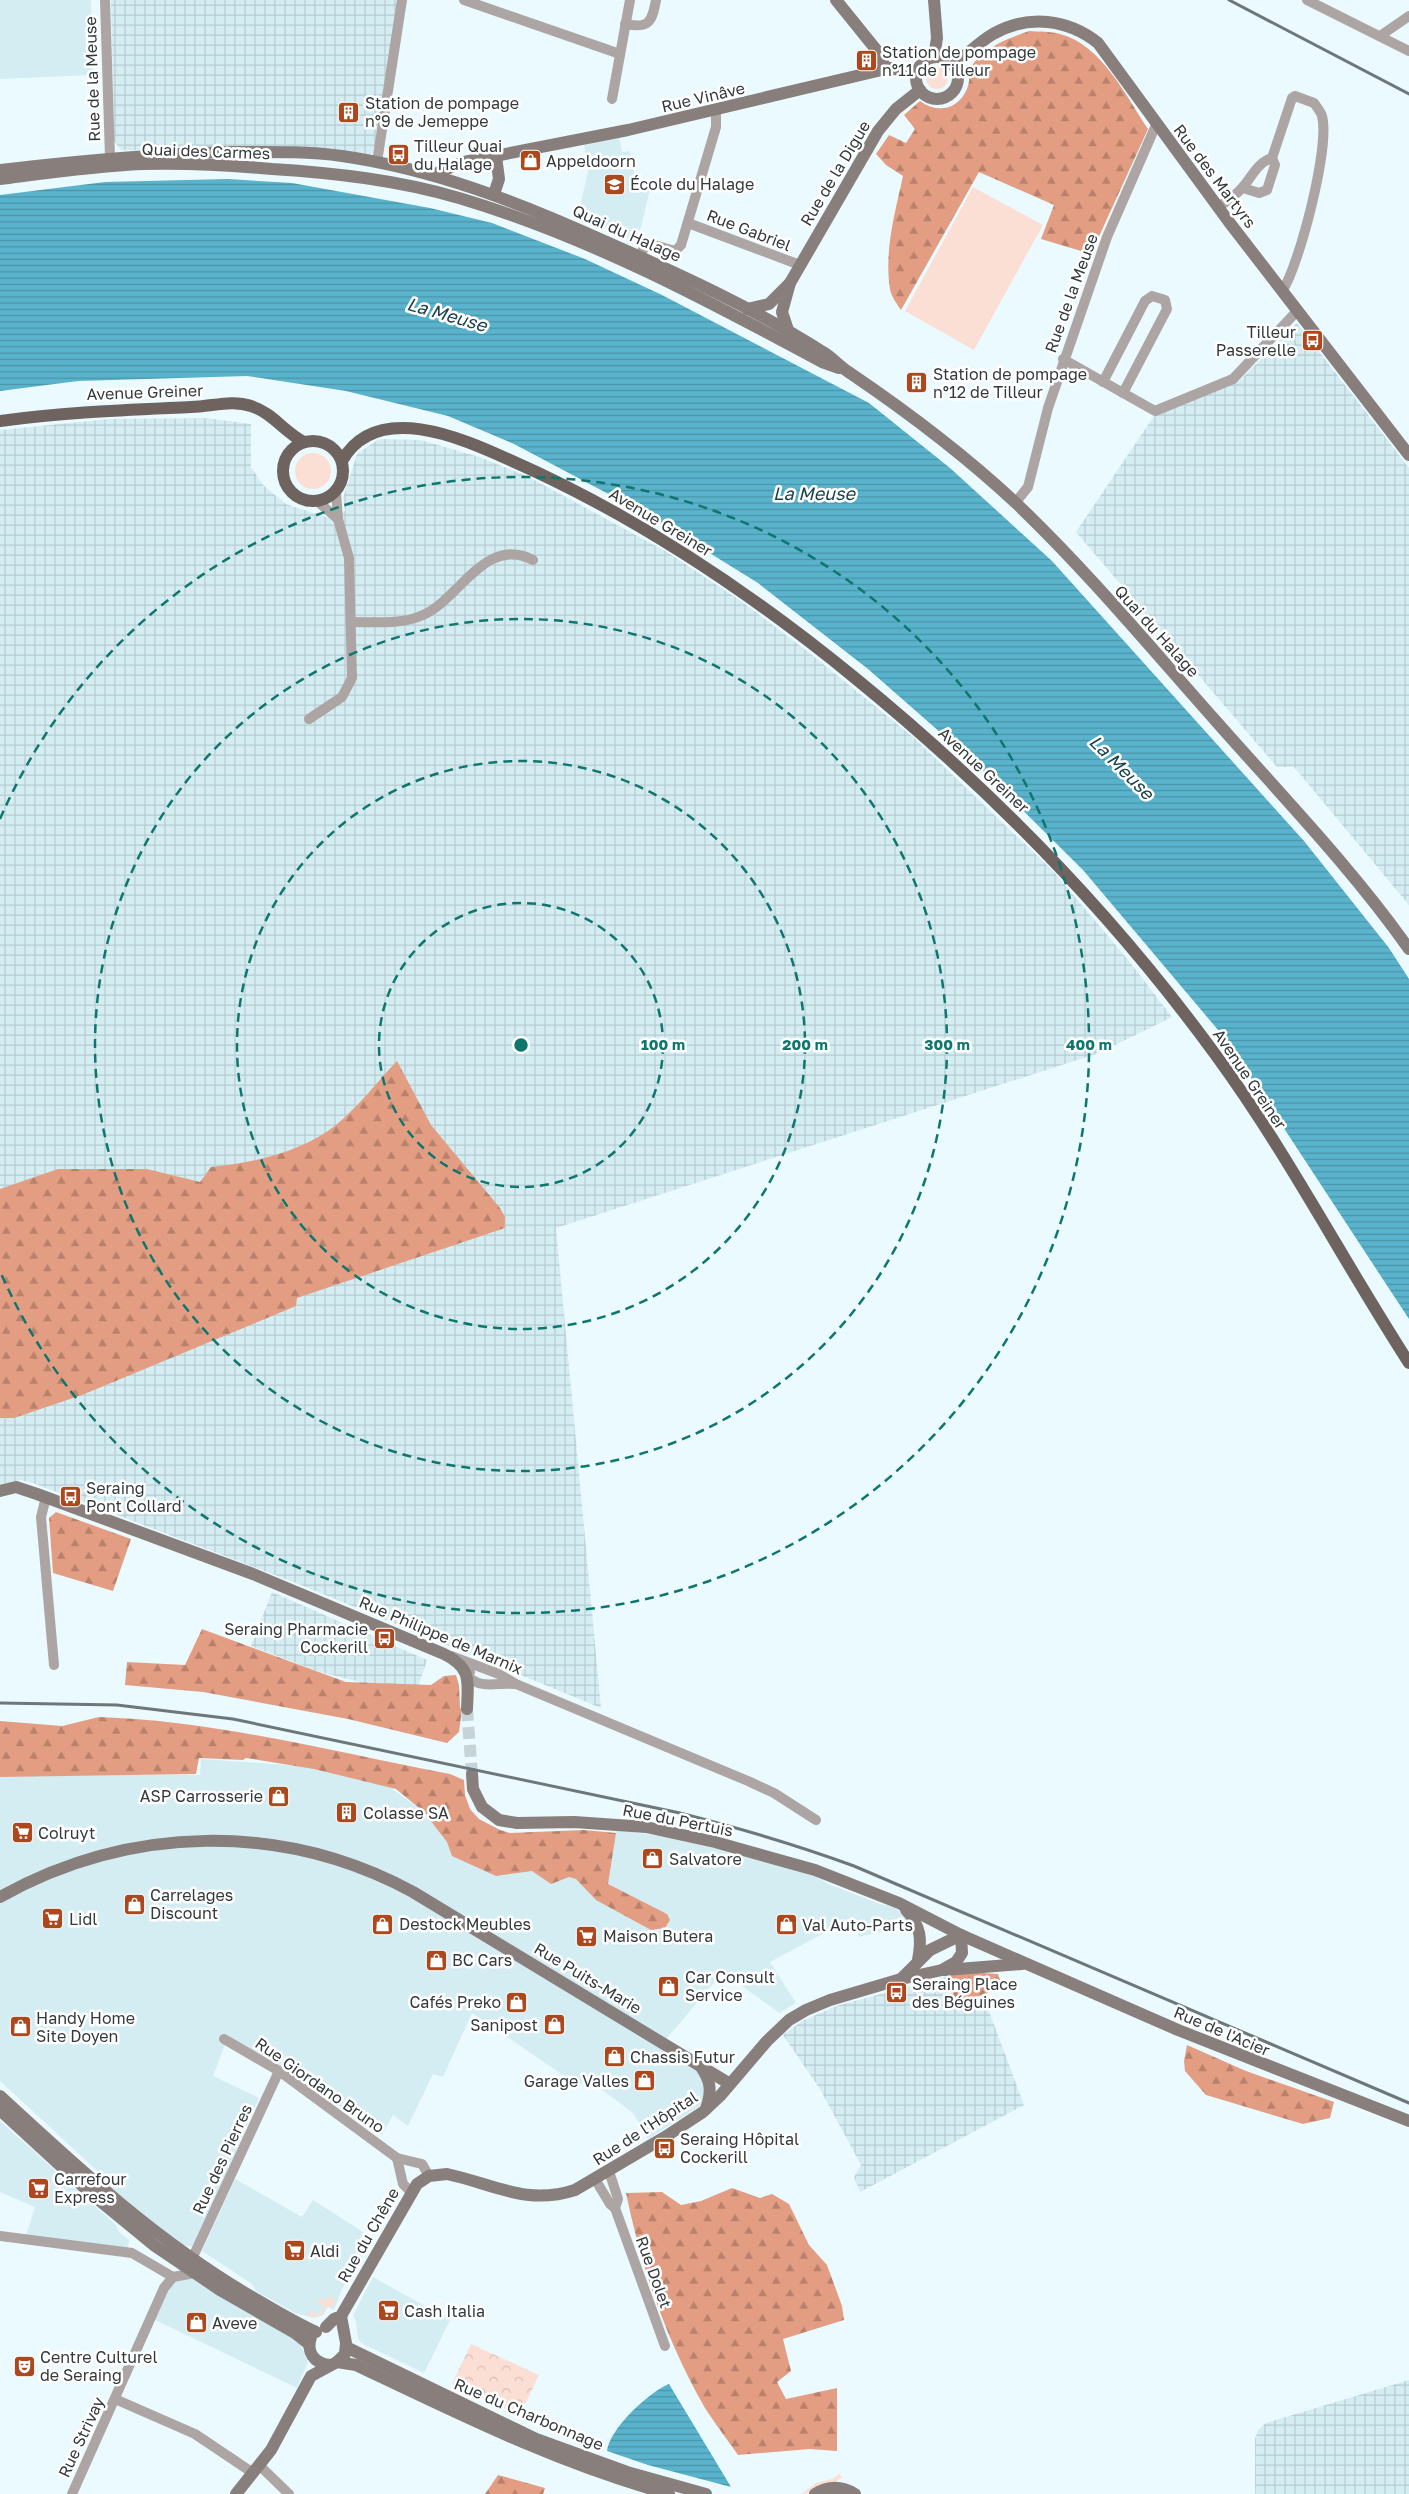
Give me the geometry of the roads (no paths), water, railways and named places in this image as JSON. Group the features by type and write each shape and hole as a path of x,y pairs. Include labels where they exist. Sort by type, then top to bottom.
{"main road":[{"path":"836,0 878,52 886,69"},
{"path":"934,0 937,15 937,38 934,57"},
{"name":"Rue des Martyrs","path":"953,64 994,33 1033,21 1063,24 1087,34 1098,43 1156,125 1409,455"},
{"path":"934,57 943,58 953,64 958,82 951,93 934,98 920,90 916,80 916,73 922,63 934,57"},
{"name":"Rue Vinâve","path":"432,175 456,164 628,130 886,69 899,68 916,73"},
{"name":"Rue de la Digue","path":"789,333 782,312 790,283 878,131 896,109 920,90"},
{"name":"Quai des Carmes","path":"0,170 110,157 174,153 311,152 377,162"},
{"path":"410,186 424,182 482,199 494,194 499,180 496,156"},
{"name":"Quai du Halage","path":"377,162 432,175 494,194 639,256 747,309 827,354 846,371 902,408 1016,503 1084,573 1357,880 1409,949"},
{"name":"Quai des Carmes","path":"0,179 109,167 172,164 328,173 410,186"},
{"name":"Quai du Halage","path":"410,186 505,213 580,241 683,289 822,362 846,371"},
{"name":"Rue de la Digue","path":"747,309 769,304 790,283"},
{"name":"Avenue Greiner","path":"0,421 93,410 189,408 240,404 265,411 304,442 319,441 333,447 356,442 372,432 387,429 401,428 434,433 493,452 583,495 669,544 745,594 833,659 905,719 986,792 1065,872 1131,947 1178,1005 1249,1103 1409,1363"},
{"path":"284,428 289,453 283,470 287,485 299,497 317,501 327,498 336,492"},
{"path":"289,453 304,442"},
{"name":"Avenue Greiner","path":"336,492 342,482 344,472 342,462 356,442"},
{"path":"333,447 342,462"},
{"name":"Rue Philippe de Marnix","path":"0,1491 16,1487 46,1497 253,1574 444,1654"},
{"path":"444,1654 458,1661 468,1676 468,1705"},
{"name":"Rue du Pertuis","path":"472,1774 473,1788 482,1807 499,1820 517,1823 608,1823 674,1832 815,1870 899,1902 961,1935"},
{"name":"Rue Puits-Marie","path":"0,1897 42,1876 75,1863 110,1852 150,1844 223,1840 258,1842 299,1849 344,1862 397,1883 700,2064 730,2084"},
{"path":"899,1902 919,1928 921,1946 918,1960"},
{"path":"901,1979 918,1960 937,1945 961,1935 962,1953 956,1962 942,1970"},
{"name":"Rue de l'Acier","path":"961,1935 1024,1964 1261,2065 1409,2121"},
{"name":"Rue de l'Hôpital","path":"430,2176 448,2174 512,2193 534,2197 562,2194 595,2180 706,2110 770,2038 797,2016 830,2000 901,1979 942,1970 1024,1964"},
{"path":"700,2064 710,2083 706,2110"},
{"path":"0,2096 110,2197 192,2259 250,2296 321,2330 340,2332 345,2342"},
{"path":"0,2110 105,2206 194,2273 295,2333 322,2364 333,2363"},
{"name":"Rue du Chêne","path":"236,2494 257,2469 276,2441 311,2376 311,2350 321,2330 334,2319 341,2316 411,2192 417,2184 430,2176"},
{"path":"311,2376 345,2354 341,2316"},
{"name":"Rue du Charbonnage","path":"345,2342 536,2439 627,2472 706,2494"},
{"name":"Rue du Charbonnage","path":"333,2363 356,2365 498,2433 549,2455 611,2478 669,2494"},
{"path":"815,2494 826,2488 837,2487 855,2494"}],"street":[{"name":"Rue de la Meuse","path":"105,0 110,157"},
{"path":"377,162 402,0"},
{"path":"464,0 620,54"},
{"path":"612,98 630,0"},
{"path":"626,24 641,27 646,25 653,15 656,0"},
{"path":"1307,0 1409,51"},
{"path":"1380,36 1409,16"},
{"path":"1243,188 1260,193 1267,190 1275,165 1272,158 1292,98 1295,96 1314,103 1322,116 1322,150 1312,206 1290,277 1283,290"},
{"path":"639,256 646,245 651,244 671,250 678,249 688,223 716,126 716,110"},
{"name":"Rue de la Meuse","path":"1016,503 1028,487 1048,408 1063,359 1107,237 1156,125"},
{"path":"1219,207 1243,188 1250,175 1266,160 1272,158"},
{"name":"Rue Gabriel","path":"688,223 800,265"},
{"path":"1103,382 1145,301 1152,296 1165,300 1166,309 1123,393"},
{"path":"1063,359 1155,411 1233,379 1298,310"},
{"path":"309,719 336,702 349,686 352,670 350,558 338,518 336,492"},
{"path":"317,501 338,518"},
{"path":"351,622 413,619 434,609 475,571 489,561 506,555 516,554 533,560"},
{"path":"46,1497 41,1516 54,1665"},
{"name":"Rue Philippe de Marnix","path":"444,1654 499,1674 516,1684 748,1781 774,1794 816,1820"},
{"path":"479,1666 470,1672 468,1676 474,1682 488,1685 516,1684"},
{"path":"468,1705 488,1685"},
{"name":"Rue Giordano Bruno","path":"224,2039 280,2071 397,2158 422,2164 430,2176"},
{"name":"Rue des Pierres","path":"192,2259 280,2071"},
{"path":"397,2158 403,2184 411,2192"},
{"name":"Rue Dolet","path":"609,2171 618,2199 616,2208 665,2346"},
{"name":"Rue Dolet","path":"595,2180 610,2204 616,2208"},
{"path":"0,2236 132,2253 173,2277 194,2273"},
{"name":"Rue Strivay","path":"72,2494 164,2288 173,2277"},
{"path":"115,2399 202,2438 257,2469 289,2494"}],"water":[{"name":"La Meuse","path":"228,179 292,183 430,208 492,223 585,259 662,295 869,403 950,468 1052,561 1304,841 1389,948 1409,979 1409,1319 1224,1037 1083,870 974,762 868,669 758,583 650,516 514,444 448,416 346,391 247,376 78,381 0,391 0,195 105,182"},
{"path":"669,2384 731,2487 648,2465 607,2451 609,2442 615,2432 631,2412 651,2395"}],"tunnel":[{"path":"467,1709 472,1774"}],"railway":[{"path":"1229,0 1409,94"},
{"path":"0,1703 117,1705 233,1719 680,1813 746,1831 854,1866 1409,2103"}],"place":[{"name":"Station de pompage n°11 de Tilleur","path":"866,61"},
{"name":"Station de pompage n°9 de Jemeppe","path":"349,112"},
{"name":"Tilleur Quai du Halage","path":"398,155"},
{"name":"Appeldoorn","path":"530,161"},
{"name":"École du Halage","path":"614,184"},
{"name":"Tilleur Passerelle","path":"1312,341"},
{"name":"Station de pompage n°12 de Tilleur","path":"917,383"},
{"name":"Seraing Pont Collard","path":"70,1497"},
{"name":"Seraing Pharmacie Cockerill","path":"384,1638"},
{"name":"ASP Carrosserie","path":"279,1796"},
{"name":"Colasse SA","path":"347,1813"},
{"name":"Colruyt","path":"22,1833"},
{"name":"Salvatore","path":"653,1859"},
{"name":"Carrelages Discount","path":"134,1904"},
{"name":"Lidl","path":"53,1919"},
{"name":"Destock Meubles","path":"383,1924"},
{"name":"Val Auto-Parts","path":"786,1925"},
{"name":"Maison Butera","path":"587,1936"},
{"name":"BC Cars","path":"436,1960"},
{"name":"Car Consult Service","path":"669,1986"},
{"name":"Seraing Place des Béguines","path":"896,1993"},
{"name":"Cafés Preko","path":"517,2002"},
{"name":"Sanipost","path":"554,2025"},
{"name":"Handy Home Site Doyen","path":"20,2027"},
{"name":"Chassis Futur","path":"614,2057"},
{"name":"Garage Valles","path":"645,2081"},
{"name":"Seraing Hôpital Cockerill","path":"664,2148"},
{"name":"Carrefour Express","path":"38,2188"},
{"name":"Aldi","path":"294,2251"},
{"name":"Cash Italia","path":"388,2311"},
{"name":"Aveve","path":"196,2323"},
{"name":"Centre Culturel de Seraing","path":"24,2366"}]}
